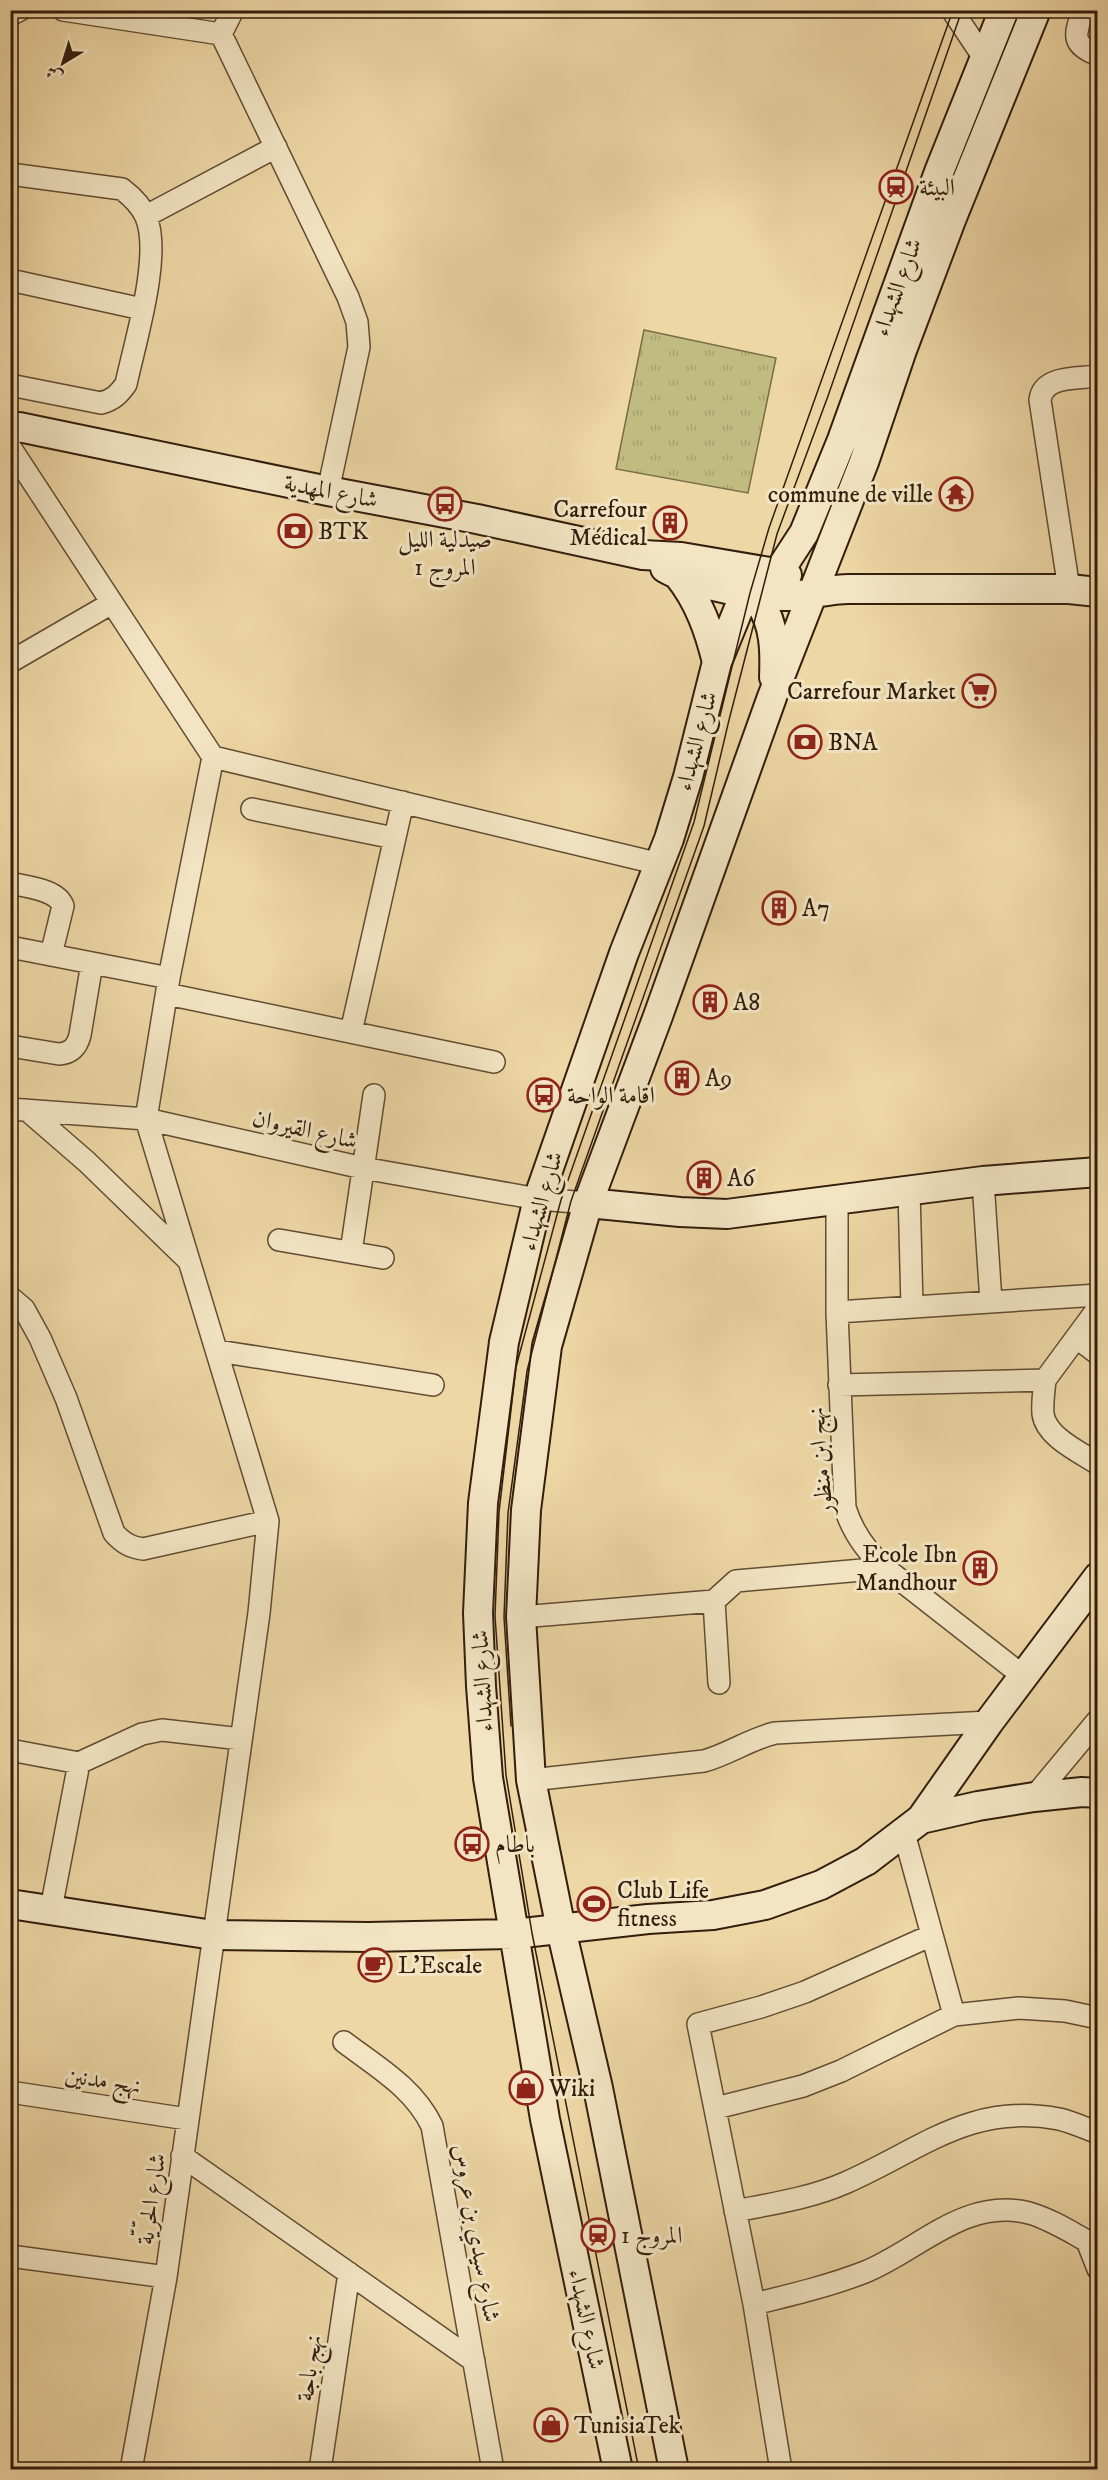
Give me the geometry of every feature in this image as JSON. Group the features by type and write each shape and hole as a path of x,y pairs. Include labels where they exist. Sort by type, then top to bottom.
{"main road":[{"name":"شارع الشهداء","path":"618,2469 545,2119 488,1778 478,1613 483,1503 504,1342 538,1199 624,953 660,864 688,777 717,662 730,627 750,593 778,573 804,533 934,183 1004,10"},
{"name":"شارع الشهداء","path":"674,2469 601,2100 561,1929 531,1780 521,1617 526,1510 547,1346 588,1203 658,1016 772,697 821,588 902,350 951,220 1036,10"},
{"name":"شارع المهدية","path":"13,433 477,519 643,555"},
{"path":"643,555 681,557 778,573 821,588"},
{"path":"643,555 678,576 689,588 701,611 717,662"},
{"path":"727,566 759,600 766,614 773,636 775,658 772,697"},
{"path":"678,576 750,593 793,596 821,588 1069,589 1098,592"},
{"path":"588,1203 727,1214 837,1198 983,1181 1098,1172"},
{"path":"10,1904 213,1935 368,1937 514,1934 648,1919 713,1915 765,1905 821,1885 866,1861 913,1826 1098,1577"},
{"path":"913,1826 978,1806 1034,1797 1082,1792 1098,1793"}],"street":[{"path":"10,15 20,10"},
{"path":"63,10 221,34"},
{"path":"221,34 233,10"},
{"path":"1083,10 1076,30 1077,42 1084,49 1098,55"},
{"path":"953,11 984,58"},
{"path":"221,34 348,297 357,322 359,347 328,491"},
{"path":"146,216 276,147"},
{"path":"10,174 122,189 132,197 146,216 152,250 126,384 119,394 101,403 10,385"},
{"path":"10,280 142,309"},
{"path":"1069,589 1040,400 1041,393 1050,383 1098,376"},
{"path":"13,433 112,603 213,757 660,864"},
{"path":"10,662 112,603"},
{"path":"10,1297 24,1309 40,1338 66,1398 114,1533 122,1541 132,1547 144,1549 268,1521 146,1119 168,986 213,757"},
{"path":"351,1032 403,802"},
{"path":"252,808 394,838"},
{"path":"10,883 51,894 61,900 63,906 51,955"},
{"path":"10,947 92,963 168,986 351,1032 494,1062"},
{"path":"10,1046 59,1054 66,1053 76,1046 80,1035 92,963"},
{"path":"351,1252 374,1095"},
{"path":"19,1109 87,1162 189,1262"},
{"name":"شارع القيروان","path":"19,1109 146,1119 363,1168 538,1199 588,1203"},
{"path":"983,1181 991,1302"},
{"path":"909,1190 912,1307"},
{"name":"نهج ابن منظور","path":"837,1198 839,1385 845,1508 850,1523 868,1553 1023,1676"},
{"path":"279,1240 383,1258"},
{"path":"837,1312 1098,1295"},
{"path":"1098,1308 1046,1380 1043,1413 1049,1429 1098,1464"},
{"path":"1077,1338 1098,1354"},
{"path":"218,1351 433,1385"},
{"path":"839,1385 1046,1380"},
{"name":"شارع الحرّيّة","path":"131,2469 166,2277 259,1613 268,1521"},
{"path":"521,1617 714,1602 736,1581 885,1568"},
{"path":"714,1602 718,1683"},
{"path":"1034,1797 1098,1720"},
{"path":"531,1780 704,1761 722,1756 754,1738 776,1733 989,1722"},
{"path":"10,1750 80,1762 142,1734 162,1730 241,1739"},
{"path":"51,1909 80,1762"},
{"path":"913,1826 932,1935 954,2015"},
{"path":"782,2469 754,2304 698,2024 805,1992 932,1935"},
{"path":"716,2108 803,2086 878,2054 954,2015 1019,2008 1065,2011 1098,2018"},
{"name":"شارع سيدي بن عروس","path":"344,2043 410,2093 423,2107 432,2126 493,2469"},
{"name":"نهج مدنين","path":"10,2092 187,2119"},
{"path":"735,2211 788,2200 844,2184 940,2134 975,2121 1017,2115 1060,2119 1098,2133"},
{"path":"182,2156 474,2361"},
{"path":"754,2304 865,2272 969,2216 997,2210 1029,2213 1092,2238 1098,2269"},
{"path":"10,2256 166,2277"},
{"name":"نهج باجة","path":"320,2469 349,2273"}],"green space":[{"path":"644,330 776,358 748,493 616,469"}],"tram line":[{"path":"639,2470 532,1933 506,1775 495,1616 499,1512 516,1367 561,1200 694,822 750,593 769,528 953,10"},
{"path":"511,1726 504,1617 508,1513 527,1371 571,1201 704,826 777,534 828,396 962,10"}],"place":[{"name":"البيئة","path":"896,187"},
{"name":"commune de ville","path":"956,494"},
{"name":"صيدلية الليل المروج 1","path":"445,504"},
{"name":"Carrefour Médical","path":"670,523"},
{"name":"BTK","path":"295,531"},
{"name":"Carrefour Market","path":"979,691"},
{"name":"BNA","path":"805,742"},
{"name":"A7","path":"779,908"},
{"name":"A8","path":"710,1002"},
{"name":"A9","path":"682,1078"},
{"name":"اقامة الواحة","path":"544,1095"},
{"name":"A6","path":"704,1178"},
{"name":"Ecole Ibn Mandhour","path":"980,1568"},
{"name":"باطام","path":"472,1844"},
{"name":"Club Life fitness","path":"594,1904"},
{"name":"L'Escale","path":"375,1965"},
{"name":"Wiki","path":"526,2088"},
{"name":"المروج 1","path":"598,2235"},
{"name":"TunisiaTek","path":"551,2425"}]}
